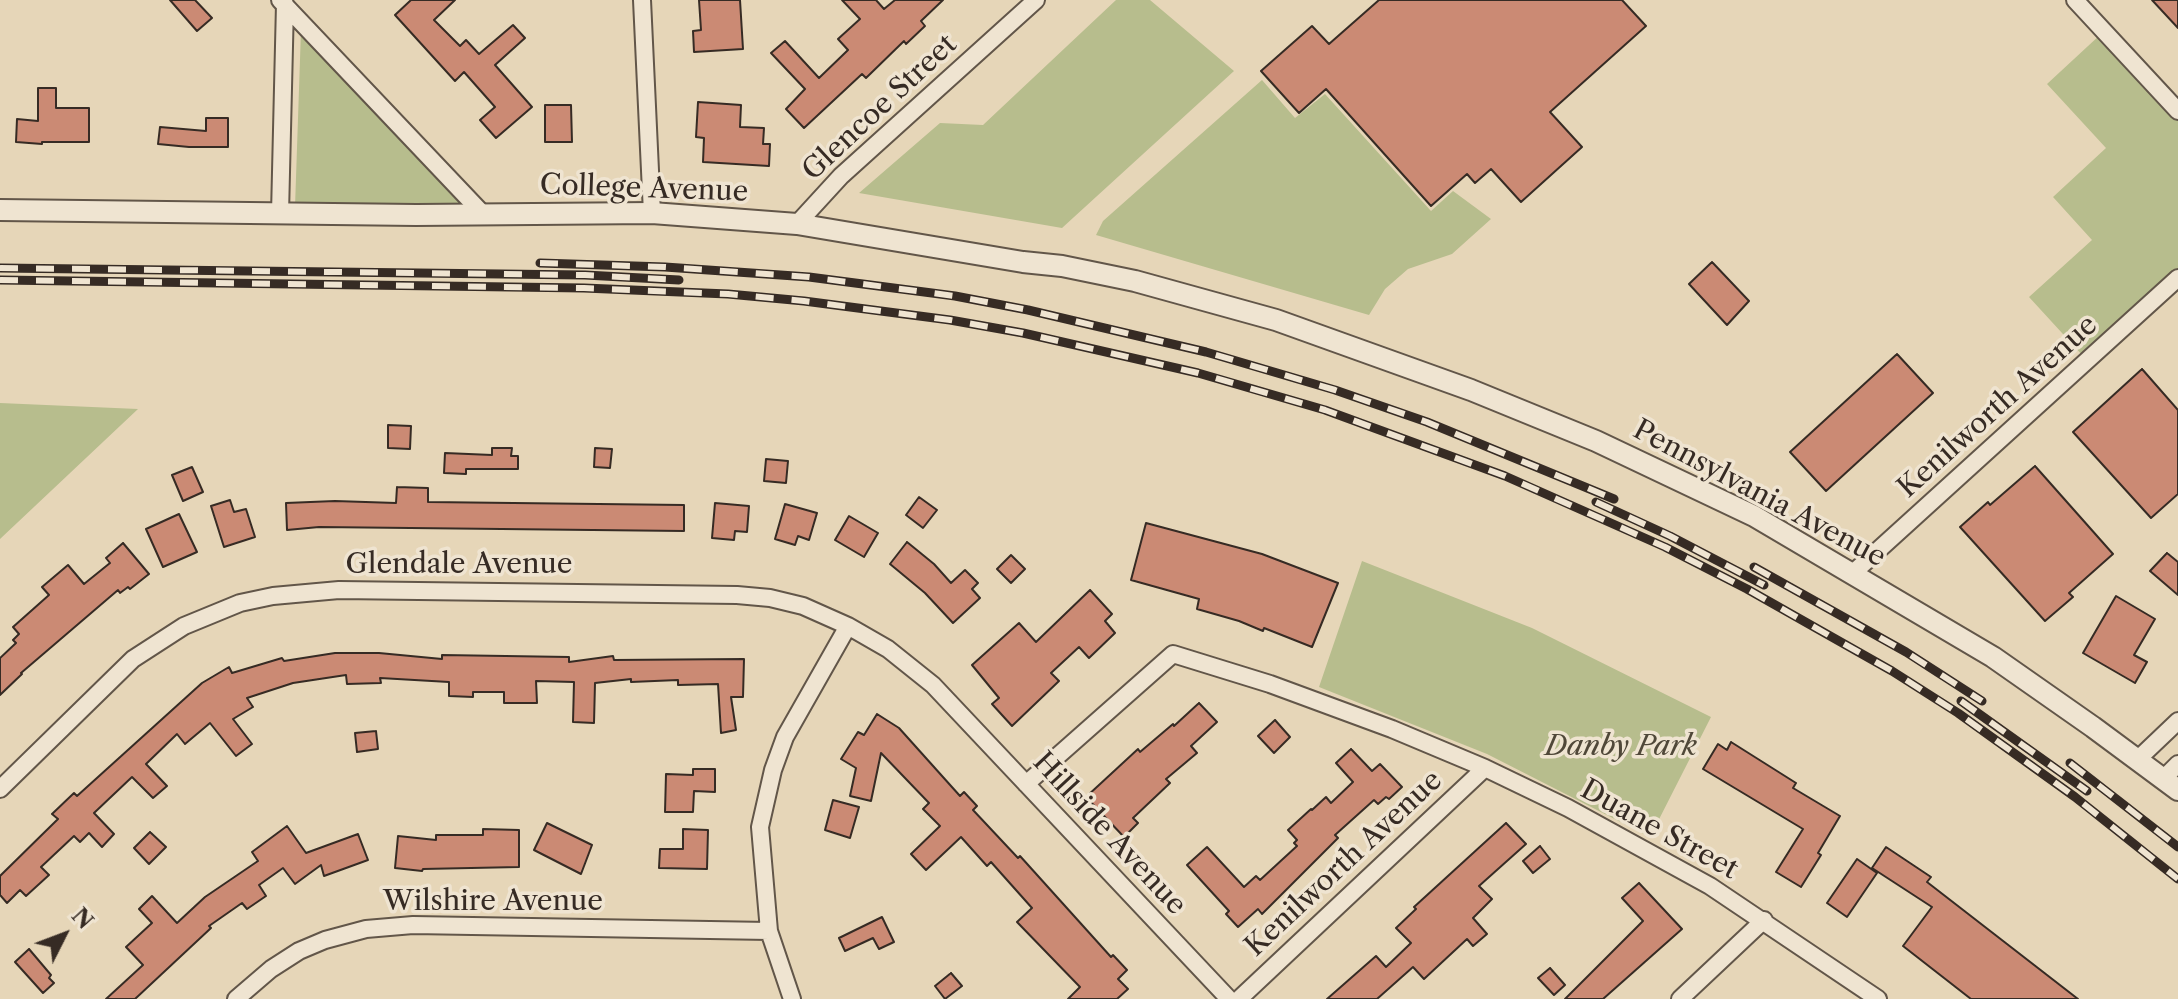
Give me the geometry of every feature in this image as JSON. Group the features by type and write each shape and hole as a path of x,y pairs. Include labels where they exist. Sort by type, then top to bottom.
{"street":[{"path":"642,0 652,213"},
{"name":"Glencoe Street","path":"797,224 841,176 1036,0"},
{"path":"2075,0 2178,111"},
{"path":"282,2 482,213"},
{"path":"280,214 282,2"},
{"name":"College Avenue","path":"0,210 280,214 652,213 797,224 1062,266 1135,281 1276,320"},
{"name":"Kenilworth Avenue","path":"1853,573 2178,278"},
{"name":"Pennsylvania Avenue","path":"1276,320 1471,390 1596,441 1754,516 1993,657 2170,785"},
{"name":"Glendale Avenue","path":"0,789 115,674 145,650 184,626 211,613 273,596 339,590 770,598 803,606 848,626 899,657 933,685 952,706"},
{"path":"792,999 769,931 760,827 773,770 796,714 848,626"},
{"name":"Duane Street","path":"1026,784 1173,654 1334,707 1485,768 1630,841 1764,920 1878,999"},
{"name":"Hillside Avenue","path":"952,706 1229,999"},
{"path":"2137,760 2178,721"},
{"path":"2170,785 2178,764"},
{"name":"Kenilworth Avenue","path":"1239,999 1485,768"},
{"path":"1680,999 1764,920"},
{"name":"Wilshire Avenue","path":"236,999 271,969 299,951 366,929 413,925 769,931"}],"green space":[{"path":"1116,0 1150,0 1234,71 1062,228 859,193 940,123 983,125"},
{"path":"301,30 470,208 295,207"},
{"path":"2101,34 2178,119 2178,272 2084,357 2029,297 2092,240 2053,197 2106,148 2047,84"},
{"path":"1262,80 1295,118 1325,94 1431,211 1453,191 1491,219 1452,254 1408,269 1385,289 1369,315 1096,235 1103,221"},
{"path":"0,403 138,409 0,539"},
{"name":"Danby Park","path":"1362,561 1532,628 1711,717 1650,837 1487,754 1319,687"}],"building":[{"path":"170,0 195,0 212,18 197,31"},
{"path":"411,0 455,0 434,20 460,46 466,40 479,54 513,25 525,38 495,65 532,107 496,138 480,120 495,107 464,72 455,81 395,15"},
{"path":"699,0 740,0 743,49 694,52 693,31 701,30"},
{"path":"842,0 876,0 884,9 895,0 943,0 921,21 925,26 906,44 904,41 866,78 862,74 804,128 786,109 805,89 771,53 785,41 819,78 848,50 838,39 860,19"},
{"path":"1379,0 1622,0 1646,26 1550,112 1582,147 1521,202 1491,169 1475,183 1467,174 1431,206 1326,89 1299,113 1261,71 1312,26 1329,44"},
{"path":"2152,0 2178,0 2178,28"},
{"path":"38,88 56,88 56,108 89,108 89,142 16,142 17,119 38,121"},
{"path":"698,102 741,105 740,127 764,128 763,144 770,144 769,166 703,162 704,138 696,137"},
{"path":"545,105 571,105 572,142 545,142"},
{"path":"206,118 228,118 228,147 158,144 160,127 206,131"},
{"path":"1712,262 1749,301 1727,325 1689,284"},
{"path":"1897,354 1933,393 1826,491 1790,452"},
{"path":"2142,369 2178,410 2178,494 2151,518 2073,432"},
{"path":"388,425 411,426 410,449 388,448"},
{"path":"492,448 512,448 511,456 518,456 518,469 466,469 466,474 444,473 445,453 492,455"},
{"path":"595,448 612,449 610,468 594,467"},
{"path":"766,459 788,461 786,483 764,481"},
{"path":"2035,466 2113,554 2069,593 2073,597 2045,621 1960,527"},
{"path":"192,467 203,492 183,501 172,475"},
{"path":"397,487 428,488 428,502 684,505 684,531 319,527 287,530 286,503 396,503"},
{"path":"919,497 937,510 923,528 906,515"},
{"path":"230,500 234,512 246,509 255,537 224,547 211,506"},
{"path":"715,503 749,506 747,532 735,531 734,540 712,538"},
{"path":"785,504 817,513 809,540 798,536 795,545 775,539"},
{"path":"179,514 197,552 163,567 146,529"},
{"path":"849,516 878,533 864,557 835,540"},
{"path":"1146,523 1262,554 1338,583 1312,647 1264,628 1263,631 1197,609 1199,599 1131,580"},
{"path":"907,542 951,583 965,570 978,583 972,589 980,598 953,623 925,593 890,564"},
{"path":"123,543 149,574 130,589 128,587 120,593 118,590 21,673 0,695 0,658 16,643 13,640 19,634 13,627 49,595 42,587 68,565 84,584 110,563 106,558"},
{"path":"2167,553 2178,562 2178,595 2150,571"},
{"path":"1011,555 1025,569 1011,583 997,569"},
{"path":"1090,590 1112,614 1105,621 1115,633 1089,658 1079,647 1051,673 1059,681 1012,726 992,704 999,698 972,665 1019,623 1036,642"},
{"path":"2116,596 2155,619 2134,655 2147,662 2135,683 2083,653"},
{"path":"335,653 379,653 442,659 442,655 569,657 569,662 613,656 614,660 744,659 743,697 731,697 736,730 721,733 718,684 678,685 678,680 631,682 631,679 595,683 594,723 573,722 574,682 536,681 537,703 504,703 504,692 473,692 473,697 449,696 449,682 380,678 381,683 347,684 346,675 293,683 247,698 253,707 233,719 252,744 236,756 210,723 185,744 177,734 146,764 167,786 153,798 132,777 94,813 114,834 102,847 89,833 80,842 74,836 41,867 49,875 26,896 20,890 7,903 0,895 0,876 58,819 52,814 74,793 77,796 202,683 229,667 232,673 282,658 284,661"},
{"path":"1199,703 1217,722 1191,746 1197,753 1166,779 1170,783 1133,818 1138,823 1124,837 1086,797 1138,749 1140,752"},
{"path":"877,714 899,728 960,796 964,792 977,806 973,810 1018,858 1020,856 1111,957 1113,955 1127,970 1118,979 1128,989 1117,999 1068,999 1080,987 1017,922 1032,908 991,862 987,866 961,837 926,870 911,854 940,826 923,809 929,803 881,753 871,801 850,796 856,768 841,759 858,732 864,735"},
{"path":"1275,720 1290,737 1274,753 1258,736"},
{"path":"376,731 378,749 357,752 355,733"},
{"path":"1731,742 1796,783 1793,788 1840,816 1801,887 1776,872 1803,829 1703,769 1718,744 1727,750"},
{"path":"1351,749 1372,771 1380,764 1402,787 1389,799 1386,797 1378,804 1374,800 1335,835 1338,838 1262,914 1258,909 1238,927 1226,914 1229,911 1187,865 1207,847 1244,887 1256,876 1260,880 1297,846 1294,843 1297,840 1288,830 1326,797 1331,803 1353,782 1336,763"},
{"path":"693,769 715,769 715,792 694,791 693,812 665,812 666,774 693,775"},
{"path":"833,800 859,807 850,838 825,830"},
{"path":"547,823 592,845 581,874 534,850"},
{"path":"1506,823 1526,844 1479,886 1492,899 1473,918 1487,934 1473,946 1467,939 1424,979 1413,967 1377,999 1327,999 1376,956 1386,967 1411,943 1396,928 1416,909 1414,907"},
{"path":"287,826 306,853 358,834 368,860 324,876 321,865 295,884 283,868 259,885 266,896 247,909 242,903 209,926 211,928 135,999 106,999 143,965 126,947 152,923 139,909 152,896 177,923 205,897 258,861 252,852"},
{"path":"483,829 519,830 519,867 422,871 395,868 398,836 436,840 436,835 483,835"},
{"path":"683,829 708,830 707,869 659,868 660,849 683,849"},
{"path":"150,832 166,847 149,864 134,848"},
{"path":"1540,846 1550,859 1533,873 1523,861"},
{"path":"1886,847 1931,877 1927,882 2078,999 1971,999 1903,946 1932,907 1872,868"},
{"path":"1857,859 1877,873 1847,917 1827,903"},
{"path":"1639,883 1682,929 1603,999 1565,999 1643,921 1622,898"},
{"path":"882,917 894,942 879,949 873,938 845,951 839,938"},
{"path":"29,949 54,983 43,993 15,962"},
{"path":"1550,968 1565,985 1554,995 1538,978"},
{"path":"951,973 962,986 945,999 935,986"}],"railway":[{"path":"540,263 665,267 809,277 955,296 1028,310 1206,352 1335,390 1427,422 1614,499"},
{"path":"0,268 585,275 679,280"},
{"path":"0,280 584,288 728,294 950,320 1023,333 1198,373 1325,410 1505,476 1665,547 1747,589 1892,671 1958,713 2075,797 2178,879"},
{"path":"1596,502 1764,585"},
{"path":"1754,567 1906,652 1982,701"},
{"path":"1961,701 2087,791"},
{"path":"2070,763 2178,847"}]}
